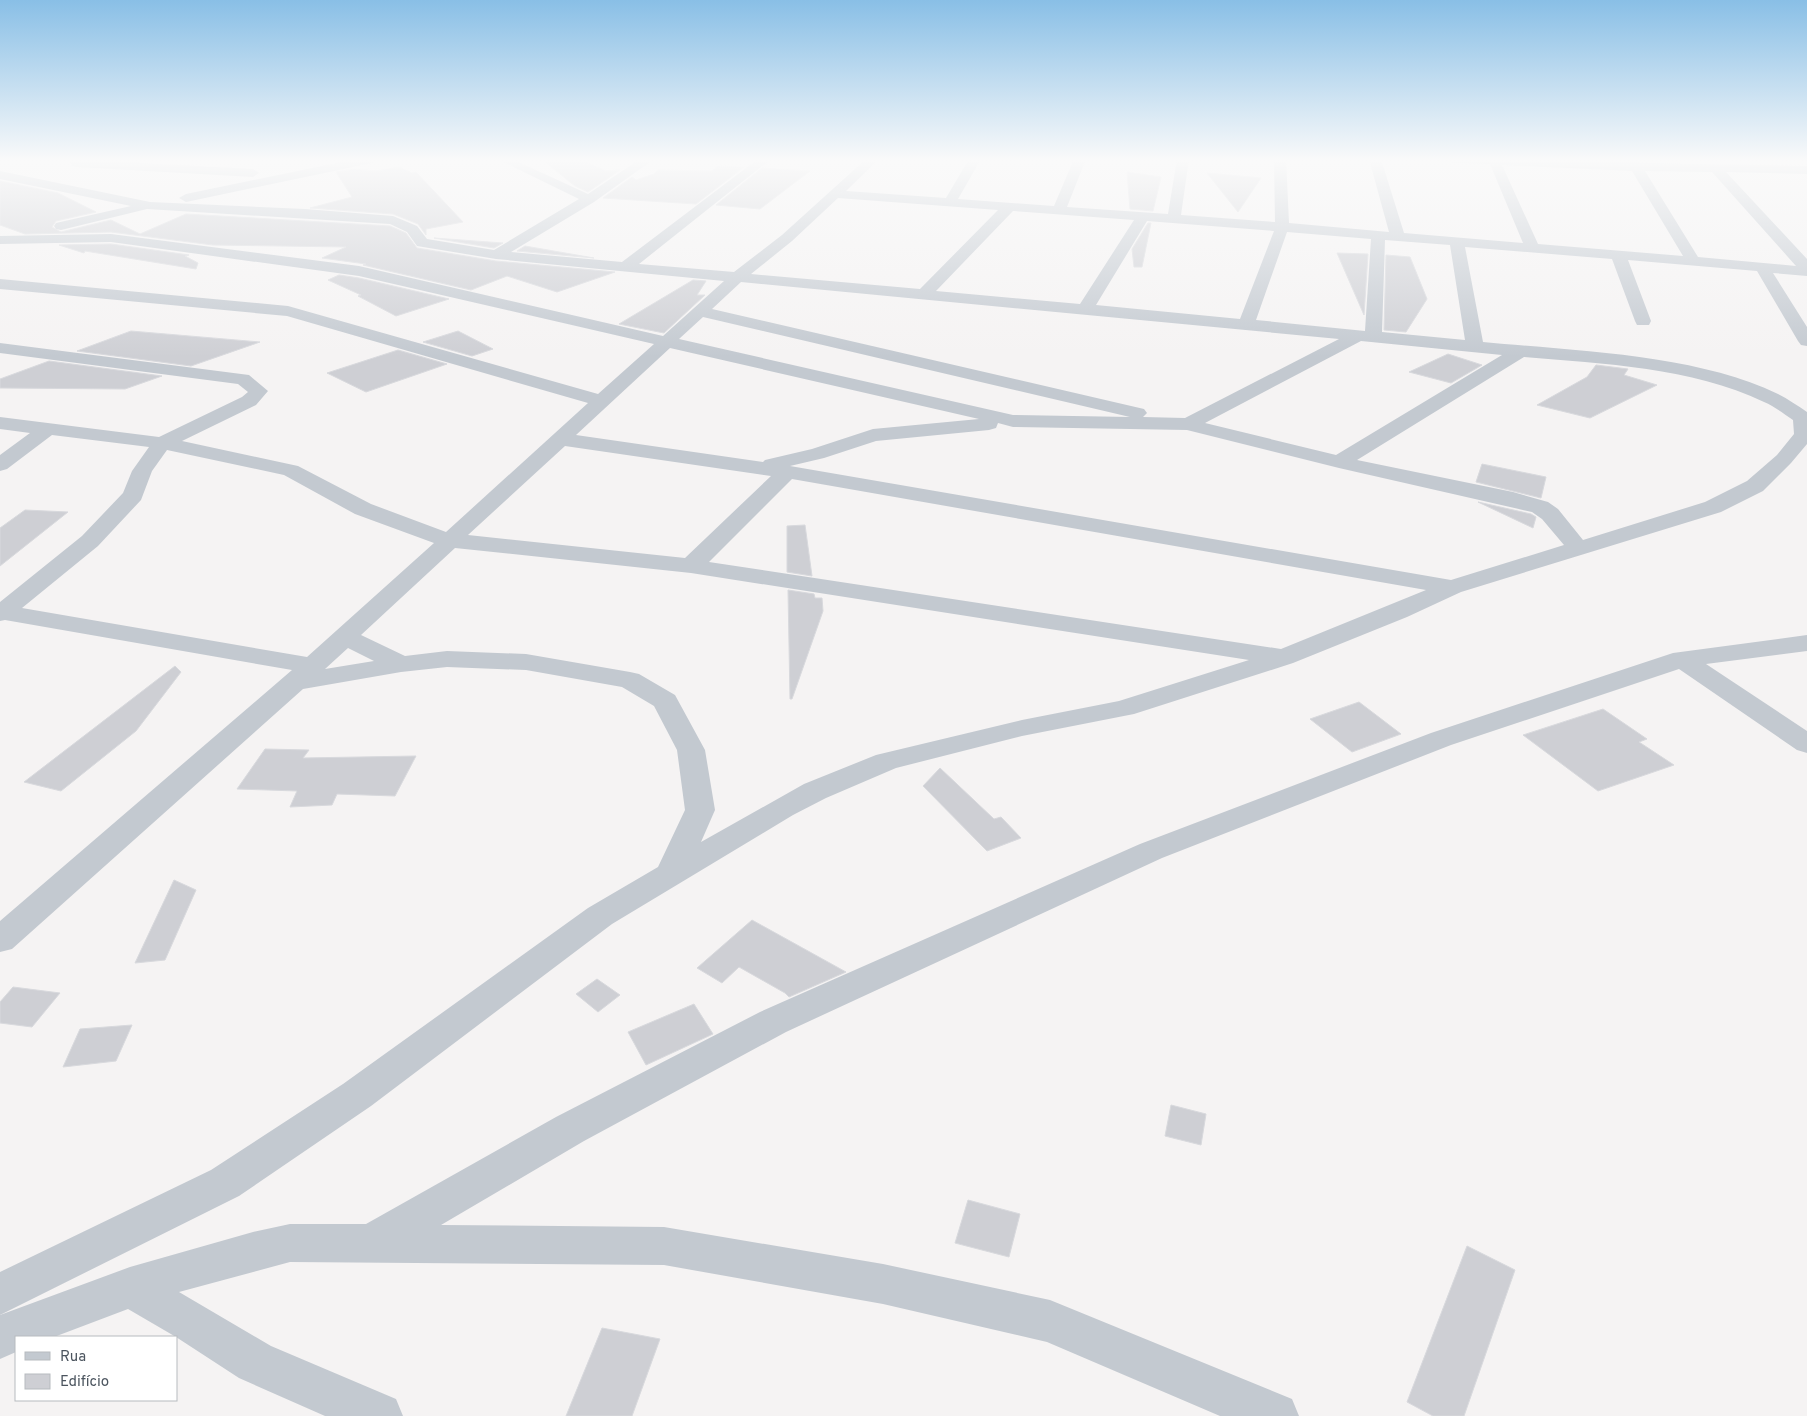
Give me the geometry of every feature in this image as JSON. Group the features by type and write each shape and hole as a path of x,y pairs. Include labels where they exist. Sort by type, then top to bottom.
{"street":[{"path":"0,240 66,225"},
{"path":"0,1294 225,1183 357,1095 600,916 782,808 815,791 886,762 1022,728 1124,708 1284,657 1398,612 1452,587 1713,507 1755,486 1784,459 1804,435 1803,418 1772,398 1717,377 1624,361 496,255 422,243 412,229 404,225"},
{"path":"496,255 545,225"},
{"path":"625,267 679,225"},
{"path":"0,940 304,674 737,277 801,225"},
{"path":"924,294 991,225"},
{"path":"1085,309 1138,225"},
{"path":"1256,225 1807,270"},
{"path":"1394,225 1398,237"},
{"path":"1522,225 1532,247"},
{"path":"1671,225 1693,261"},
{"path":"1767,225 1807,270"},
{"path":"1246,324 1282,227"},
{"path":"1366,336 1378,235"},
{"path":"0,240 112,238 359,271 1013,421"},
{"path":"1456,241 1475,347"},
{"path":"1618,255 1643,321"},
{"path":"1762,267 1807,341"},
{"path":"0,284 288,311 602,401"},
{"path":"700,311 1187,424 1339,462 1513,499 1540,507 1550,514 1577,548"},
{"path":"754,468 817,454 873,434 1013,421 1187,424 1366,336"},
{"path":"0,348 243,379 259,391 249,401 162,443 142,470 134,495 90,541 1,613"},
{"path":"1339,462 1519,352"},
{"path":"0,423 162,443 290,470 363,510 448,540 691,566 1284,657"},
{"path":"0,465 46,430"},
{"path":"560,438 787,472 1452,587"},
{"path":"691,566 787,472"},
{"path":"1,613 90,629 204,646 304,674 447,659 526,662 630,680 664,701 692,750 700,810 670,875"},
{"path":"344,636 402,664"},
{"path":"374,1242 570,1129 773,1022 1151,851 1441,739 1682,658 1807,643"},
{"path":"1682,658 1807,744"},
{"path":"12,1324 240,1252 290,1243 374,1242 664,1246 883,1284 1050,1321 1275,1416"},
{"path":"130,1287 255,1362 379,1416"}],"building":[{"path":"0,225 53,225 52,227 61,232 90,225 122,225 140,234 161,225 390,226 406,233 417,248 496,261 615,272 557,292 507,276 471,290 363,265 366,264 322,258 346,247 213,245 111,232 25,234"},
{"path":"419,225 447,225 426,229 426,235"},
{"path":"1147,225 1151,225 1142,267 1134,267 1132,249"},
{"path":"434,238 503,243 494,248"},
{"path":"111,244 189,255 185,256 198,263 196,269 85,251 84,253 59,245"},
{"path":"525,246 594,258 517,251"},
{"path":"1337,253 1368,254 1364,315"},
{"path":"1386,255 1410,257 1427,299 1406,332 1384,330"},
{"path":"339,275 449,299 396,316 358,296 361,295 328,280"},
{"path":"693,280 706,281 697,295 705,295 664,333 619,324"},
{"path":"131,331 260,342 191,366 77,351"},
{"path":"458,331 493,349 472,356 423,342"},
{"path":"398,350 447,364 366,392 327,373"},
{"path":"1448,354 1482,365 1451,383 1409,372"},
{"path":"49,361 162,376 125,389 0,388 0,379"},
{"path":"1596,365 1628,369 1624,375 1657,385 1590,418 1537,405 1587,377"},
{"path":"1482,464 1546,477 1541,498 1476,482"},
{"path":"1478,502 1531,514 1536,517 1533,528"},
{"path":"25,510 68,512 0,566 0,528"},
{"path":"805,525 812,576 787,572 787,526"},
{"path":"788,590 814,594 815,598 822,598 823,611 792,699 790,699"},
{"path":"175,666 181,672 136,731 61,791 24,782"},
{"path":"1359,702 1401,734 1352,752 1310,719"},
{"path":"1603,709 1647,739 1639,742 1674,765 1598,791 1523,735"},
{"path":"265,749 309,750 303,758 416,756 395,796 337,794 332,805 290,807 297,791 237,789"},
{"path":"940,768 994,819 1001,817 1021,838 987,851 923,786"},
{"path":"174,880 196,890 165,960 135,963"},
{"path":"752,920 846,972 789,997 739,967 722,983 697,968"},
{"path":"597,979 620,995 598,1012 576,994"},
{"path":"13,987 60,993 32,1027 0,1023 0,1002"},
{"path":"694,1004 713,1034 646,1065 628,1032"},
{"path":"132,1025 116,1061 63,1067 80,1029"},
{"path":"1171,1105 1206,1114 1201,1145 1165,1136"},
{"path":"968,1200 1020,1214 1009,1257 955,1243"},
{"path":"1467,1246 1515,1270 1464,1416 1433,1416 1407,1402"},
{"path":"602,1328 660,1339 632,1416 566,1416"}]}
